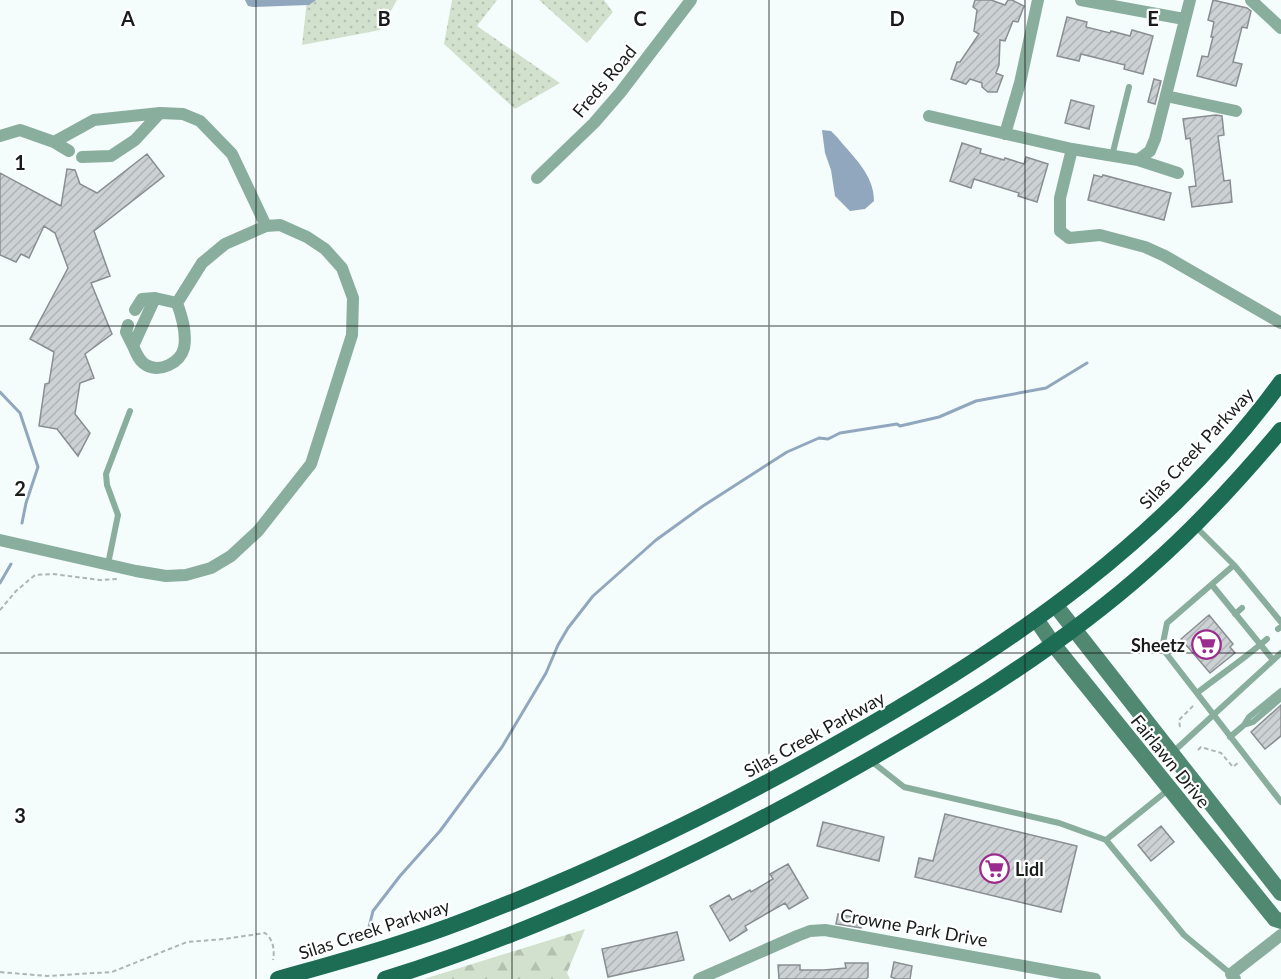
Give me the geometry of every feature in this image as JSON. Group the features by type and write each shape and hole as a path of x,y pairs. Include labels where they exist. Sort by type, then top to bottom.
{"main road":[{"name":"Silas Creek Parkway","path":"278,979 392,946 464,921 544,888 730,802 815,757 951,677 1036,620 1093,578 1160,518 1211,467 1281,381"},
{"path":"385,979 475,948 556,915 728,836 868,760 996,682 1074,629 1149,569 1248,470 1281,430"},
{"name":"Fairlawn Drive","path":"1056,606 1281,892"},
{"name":"Fairlawn Drive","path":"1036,620 1169,790 1275,919 1281,921"},
{"path":"544,888 556,915"}],"street":[{"name":"Freds Road","path":"537,178 594,123 691,0"},
{"path":"1005,134 1020,83 1038,0"},
{"path":"1081,0 1184,19"},
{"path":"1138,160 1150,152 1155,139 1190,0"},
{"path":"1251,0 1281,28"},
{"path":"1166,96 1236,111"},
{"path":"54,142 94,120 160,112 183,114 200,120 232,154 267,226"},
{"path":"82,157 111,156 135,140 160,112"},
{"path":"929,117 1072,149 1138,160 1178,172"},
{"path":"0,136 20,130 54,142 69,151"},
{"path":"1072,149 1060,198 1060,231 1069,238 1100,235 1145,247 1165,256 1281,323"},
{"path":"0,540 166,576 192,574 224,561 258,531 311,464 352,335 353,298 342,268 325,249 307,237 280,225 267,226 225,244 217,250 202,263 177,303"},
{"path":"135,310 142,299 155,298 177,303"},
{"path":"133,346 155,298"},
{"path":"128,325 126,333 145,365 153,368 162,367 179,359 183,350 185,338 177,303"},
{"name":"Crowne Park Drive","path":"699,979 797,936 825,930 1095,979"},
{"path":"1233,977 1281,935"}],"lane":[{"path":"1112,156 1129,87"},
{"path":"108,564 118,516 107,485 106,474 130,411"},
{"path":"1195,525 1234,565 1247,586 1280,626"},
{"path":"1234,565 1167,623 1162,648 1281,802"},
{"path":"1212,585 1273,660"},
{"path":"1227,603 1234,598"},
{"path":"1235,614 1242,608"},
{"path":"1244,624 1250,619"},
{"path":"1251,633 1258,628"},
{"path":"1197,693 1227,669 1236,666 1267,639"},
{"path":"1171,754 1281,653"},
{"path":"1230,737 1244,725 1249,717 1281,691"},
{"path":"1244,725 1253,722 1281,699"},
{"path":"868,760 904,787 1059,823 1106,840 1184,935 1233,977"},
{"path":"1106,840 1169,790"}],"path":[{"path":"0,610 16,591 35,575 53,574 100,580 125,579"},
{"path":"1180,727 1179,720 1196,704"},
{"path":"1198,750 1201,747 1221,753 1233,767 1239,762"},
{"path":"0,972 81,975 112,972 187,942 265,933 270,937 273,947 273,960"},
{"path":"27,974 27,979"}],"green space":[{"path":"307,0 397,0 380,30 302,45"},
{"path":"452,0 497,0 477,26 560,83 515,109 444,44"},
{"path":"539,0 604,0 613,12 587,43"},
{"path":"585,929 567,973 570,979 424,979"}],"water":[{"path":"245,0 316,0 309,5 253,7 248,6"},
{"path":"822,130 831,131 867,174 874,201 865,209 850,211 835,196"}],"building":[{"path":"975,0 991,0 1005,5 1008,0 1012,0 1024,6 1018,22 1013,21 1005,41 1000,40 999,65 996,73 1003,76 997,92 988,92 982,87 982,83 970,79 966,84 951,79 957,62 960,62 979,34 974,31 977,10 973,7"},
{"path":"1213,0 1251,11 1247,28 1242,27 1233,62 1242,64 1236,86 1197,76 1202,56 1208,57 1213,37 1211,37 1214,22 1208,20"},
{"path":"1067,17 1087,22 1086,27 1110,33 1111,31 1130,36 1132,30 1153,36 1143,74 1124,69 1125,65 1081,54 1079,61 1057,56"},
{"path":"1154,79 1161,81 1155,104 1148,102"},
{"path":"1071,100 1094,106 1089,129 1065,123"},
{"path":"1222,116 1224,135 1218,136 1224,181 1230,180 1232,202 1192,207 1189,187 1196,186 1190,138 1186,139 1183,119"},
{"path":"962,143 981,149 980,153 1004,160 1005,158 1024,164 1026,157 1048,164 1037,202 1018,196 1019,193 974,179 971,188 950,181"},
{"path":"147,154 164,176 94,231 110,276 91,283 112,334 85,354 94,378 80,383 75,414 90,433 78,456 57,429 39,426 45,384 49,383 54,352 30,339 68,268 55,233 44,226 29,258 21,254 16,262 0,255 0,173 61,206 67,169 75,170 80,184 97,193"},
{"path":"1094,175 1102,177 1103,175 1171,193 1164,220 1088,200"},
{"path":"1209,615 1233,644 1230,647 1235,653 1210,673 1181,639"},
{"path":"1281,705 1281,736 1265,749 1251,732"},
{"name":"Lidl","path":"945,814 1077,846 1061,912 915,877 919,858 933,861"},
{"path":"823,822 884,837 879,861 817,846"},
{"path":"1161,826 1174,842 1151,861 1138,845"},
{"path":"788,864 808,898 789,909 785,903 745,926 747,930 730,941 710,906 729,895 732,900 750,890 751,892 773,879 770,874"},
{"path":"838,914 863,919 861,928 836,924"},
{"path":"677,932 684,960 608,977 602,949"},
{"path":"894,962 912,966 910,979 891,977"},
{"path":"845,963 868,963 868,977 866,979 779,979 778,965 800,965 800,970 824,970 846,968"}],"waterway":[{"path":"368,931 373,911 440,831 502,747 546,673 568,628 593,596 656,540 703,506 787,452 819,438 828,439 840,433 897,424 900,426 939,417 976,401 1046,388 1087,363"},
{"path":"0,392 20,413 38,467 22,523"},
{"path":"0,583 11,564"}],"place":[{"name":"Sheetz","path":"1206,645"},
{"name":"Lidl","path":"994,869"}]}
